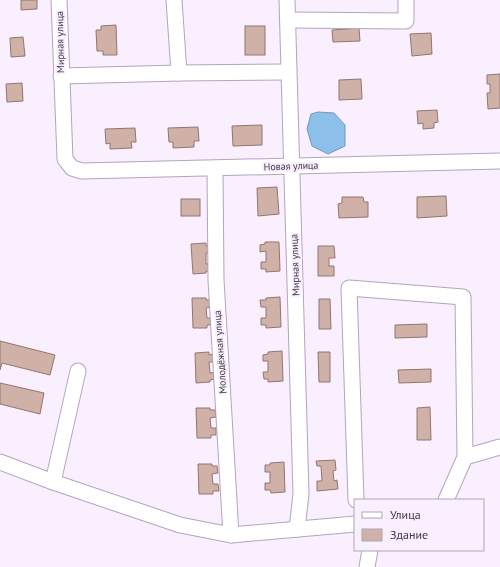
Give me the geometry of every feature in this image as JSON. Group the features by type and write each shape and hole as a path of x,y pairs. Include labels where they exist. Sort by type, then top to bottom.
{"street":[{"name":"Мирная улица","path":"59,0 65,159 72,168 82,171"},
{"path":"174,0 179,73"},
{"name":"Мирная улица","path":"286,0 288,20 288,72 301,494 297,529"},
{"path":"288,20 406,21 406,0"},
{"path":"61,76 288,72"},
{"name":"Новая улица","path":"82,171 500,161"},
{"name":"Молодёжная улица","path":"215,169 216,280 231,535"},
{"path":"356,499 349,288 463,297 465,457 446,499"},
{"path":"53,482 78,371"},
{"path":"465,457 500,447"},
{"path":"0,462 53,482 180,525 231,535 354,524"},
{"path":"368,567 370,551"}],"water":[{"path":"318,112 334,113 345,125 345,146 328,154 312,146 307,129 311,114"}],"building":[{"path":"21,0 37,0 37,9 21,10"},
{"path":"116,25 117,55 103,55 103,51 97,51 96,30 101,30 101,26"},
{"path":"245,26 265,26 265,55 245,55"},
{"path":"359,28 360,41 333,42 332,30"},
{"path":"431,33 432,54 412,56 410,34"},
{"path":"23,37 25,56 11,57 10,38"},
{"path":"500,74 500,108 488,109 487,93 490,93 490,84 487,84 487,75"},
{"path":"361,79 362,99 339,100 339,80"},
{"path":"22,83 23,101 7,102 6,84"},
{"path":"437,110 438,122 434,123 434,128 423,129 423,123 418,124 417,111"},
{"path":"262,125 262,145 233,146 232,126"},
{"path":"198,127 199,141 194,141 194,147 173,148 173,142 169,142 168,128"},
{"path":"135,128 136,142 131,142 132,148 110,149 110,143 106,144 105,129"},
{"path":"277,187 279,214 258,216 257,188"},
{"path":"446,196 447,216 417,218 417,197"},
{"path":"342,197 363,197 364,202 368,202 368,217 339,218 338,204 342,203"},
{"path":"181,199 200,199 200,216 181,216"},
{"path":"265,242 279,242 280,271 266,272 266,269 261,269 261,262 266,262 266,251 260,252 260,245 265,244"},
{"path":"206,243 206,246 211,246 211,253 206,253 206,264 211,264 212,271 193,274 191,244"},
{"path":"318,246 334,246 335,258 329,258 329,266 334,266 334,276 318,276"},
{"path":"280,297 281,327 266,328 266,325 261,325 261,318 266,318 266,307 261,307 260,300"},
{"path":"192,298 206,298 206,300 211,300 212,307 206,308 207,318 212,318 212,325 207,325 207,328 193,328"},
{"path":"319,299 330,299 331,329 319,329"},
{"path":"427,324 427,337 395,338 395,325"},
{"path":"0,341 55,355 50,375 2,363 0,370"},
{"path":"282,351 283,381 268,382 268,379 264,379 263,372 268,372 268,361 263,361 263,355 268,354 268,352"},
{"path":"209,352 209,355 214,354 214,362 209,362 210,373 215,372 215,379 210,380 210,382 196,383 195,353"},
{"path":"318,352 330,352 330,382 319,382"},
{"path":"431,369 431,382 399,383 398,370"},
{"path":"0,383 44,393 40,414 0,404"},
{"path":"430,407 431,440 417,440 417,408"},
{"path":"196,408 210,408 210,410 215,410 216,417 210,418 211,428 216,428 216,435 211,435 211,438 197,438"},
{"path":"335,460 336,470 333,471 334,481 337,480 338,489 317,491 317,481 322,481 321,466 317,466 316,461"},
{"path":"284,462 285,492 271,493 270,490 265,490 265,483 270,483 270,472 265,472 265,465"},
{"path":"198,464 212,464 212,466 217,466 218,473 212,474 213,484 218,484 219,491 213,491 213,494 199,494"}]}
